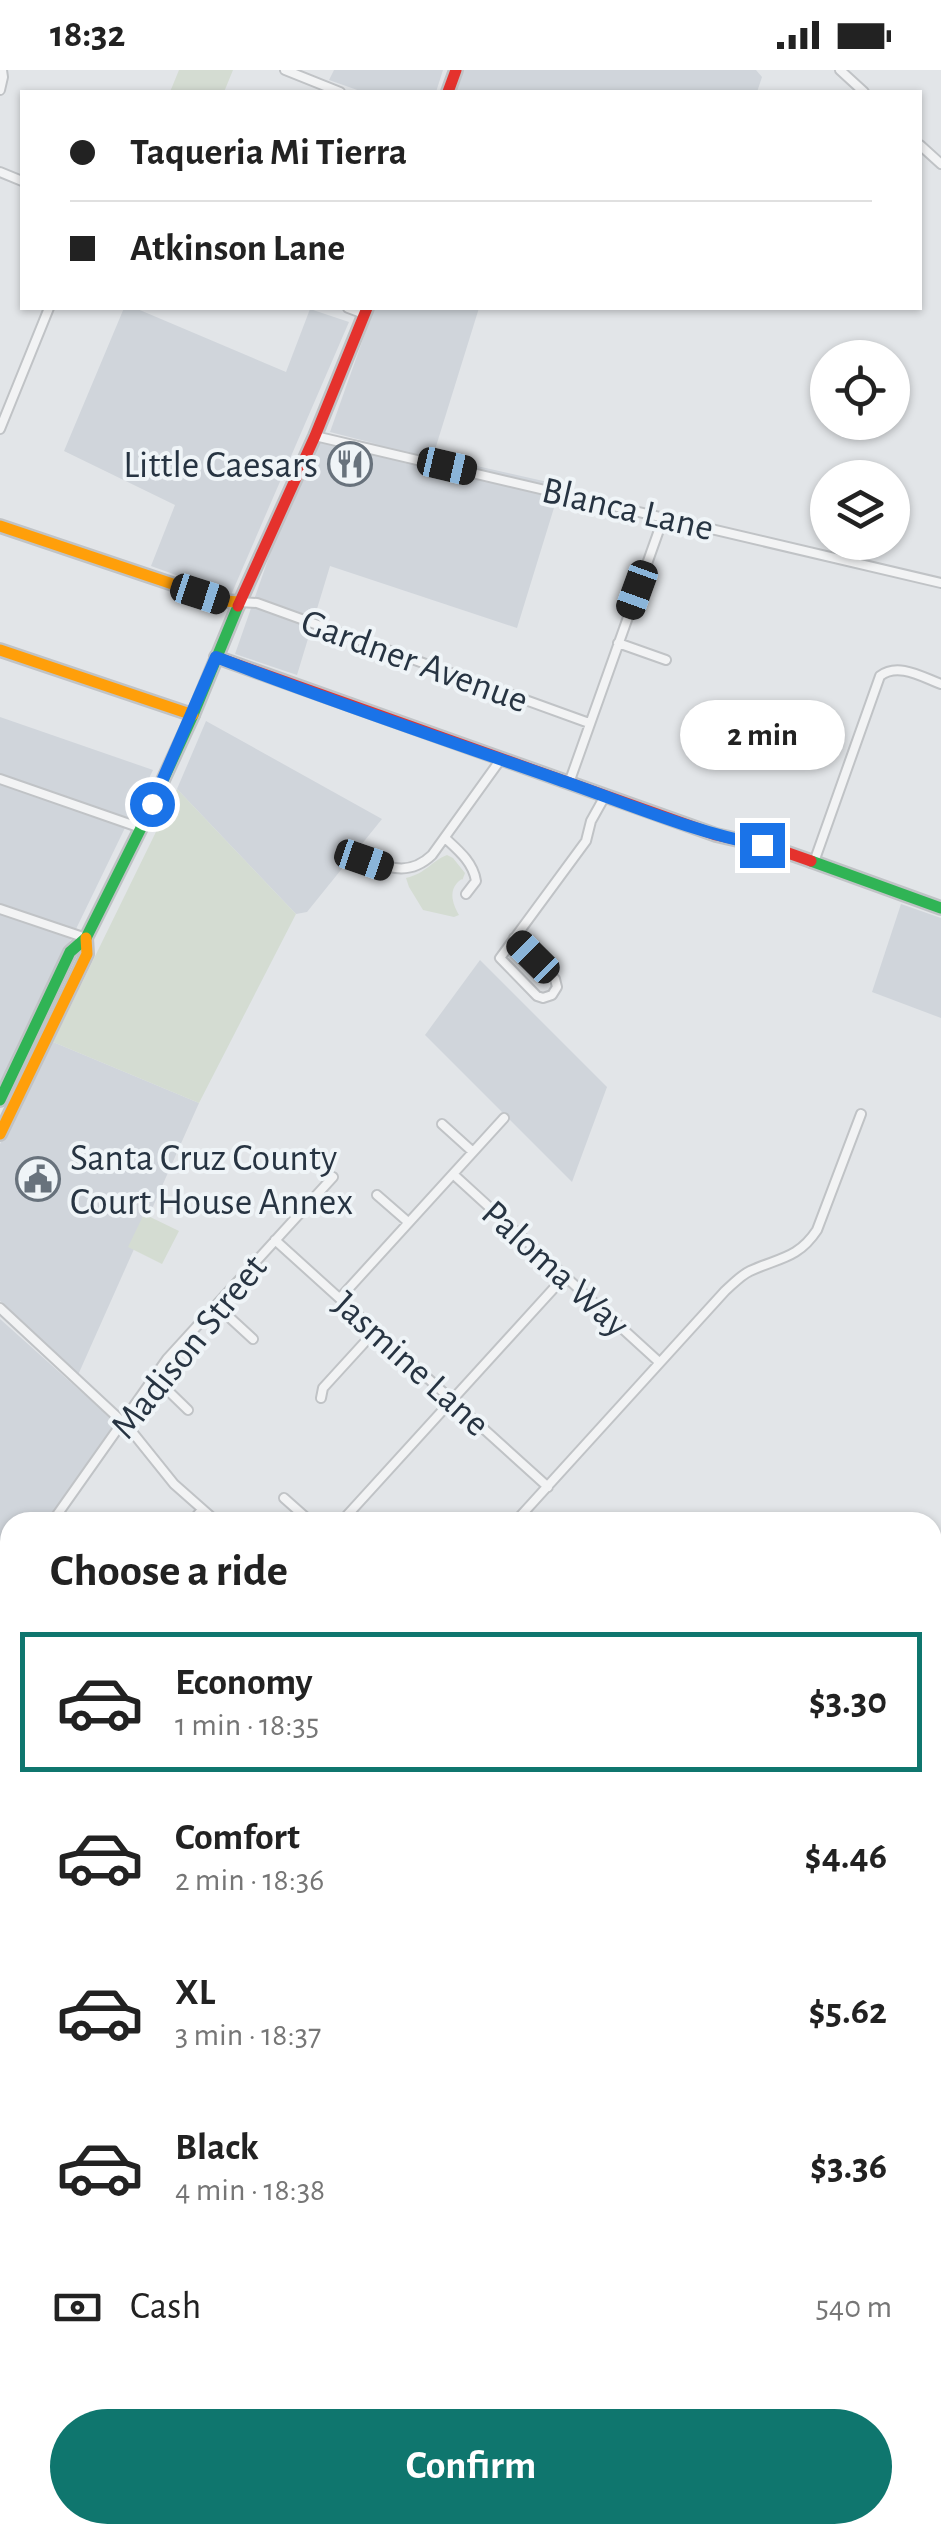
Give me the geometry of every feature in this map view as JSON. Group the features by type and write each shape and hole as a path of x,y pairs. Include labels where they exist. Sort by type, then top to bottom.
{"street":[{"path":"0,90 2,70"},
{"path":"285,70 335,90"},
{"path":"840,70 862,90"},
{"path":"922,147 941,164"},
{"path":"0,429 48,310"},
{"path":"0,1100 70,952 86,938 141,828 315,436 365,311"},
{"name":"Blanca Lane","path":"315,436 941,583"},
{"path":"568,783 664,516"},
{"path":"0,526 222,601 239,602"},
{"name":"Gardner Avenue","path":"239,602 256,604 589,722"},
{"path":"618,644 666,660"},
{"path":"0,650 193,715"},
{"path":"216,657 568,783 728,838 774,848 941,908"},
{"path":"814,862 878,680 888,670 904,671 941,684"},
{"path":"364,860 393,869 410,868 428,859 501,759"},
{"path":"0,779 141,828"},
{"path":"514,938 555,979 556,990 550,997 537,996 500,958 514,938 586,840 591,821 606,796"},
{"path":"444,838 474,872 476,881 466,894"},
{"path":"0,909 86,938"},
{"path":"0,1134 87,954 86,938"},
{"path":"524,1512 701,1316 746,1272 807,1246 817,1230 861,1114"},
{"path":"340,1298 504,1118"},
{"path":"442,1124 473,1152"},
{"name":"Paloma Way","path":"453,1174 660,1362"},
{"name":"Madison Street","path":"59,1512 178,1346 333,1176"},
{"path":"377,1195 408,1222"},
{"name":"Jasmine Lane","path":"276,1240 548,1487"},
{"path":"350,1512 566,1276"},
{"path":"216,1305 253,1339"},
{"path":"0,1308 122,1421 167,1476 204,1512"},
{"path":"321,1398 323,1388 375,1331"},
{"path":"154,1377 188,1410"},
{"path":"284,1498 299,1512"}],"shaded area":[{"path":"179,70 233,70 225,90 171,90"},
{"path":"334,70 443,70 437,90 357,90 329,80"},
{"path":"459,70 756,70 762,77 758,90 452,90"},
{"path":"123,310 140,310 286,372 310,310 349,322 231,595 151,566 175,505 64,451"},
{"path":"373,310 478,310 433,456 561,485 517,628 330,566 297,675 235,654 271,551 323,433 377,444 330,432"},
{"path":"0,717 153,770 0,1086"},
{"path":"206,721 382,819 307,912 296,914 177,789"},
{"path":"177,789 296,914 199,1103 53,1042"},
{"path":"447,855 465,873 452,895 459,915 454,917 423,910 406,878"},
{"path":"901,904 941,918 941,1018 872,992"},
{"path":"480,960 607,1087 572,1182 425,1035"},
{"path":"53,1042 199,1103 78,1375 0,1301 0,1144"},
{"path":"144,1214 179,1231 162,1264 128,1247"},
{"path":"0,1319 115,1422 57,1512 0,1512"}],"traffic: fast":[{"path":"0,1100 70,952 86,938 141,828 238,606"},
{"path":"811,861 941,908"}],"traffic: slow":[{"path":"0,526 223,601 239,602"},
{"path":"0,650 193,715"},
{"path":"0,1134 87,954 86,938"}],"traffic: jam":[{"path":"449,90 456,70"},
{"path":"238,606 315,436 366,310"},
{"path":"216,657 716,835 811,861"}],"place":[{"name":"Little Caesars","path":"350,464"},
{"name":"Santa Cruz County Court House Annex","path":"38,1179"}],"route":[{"path":"152,804 216,657 663,816 762,845"}]}
